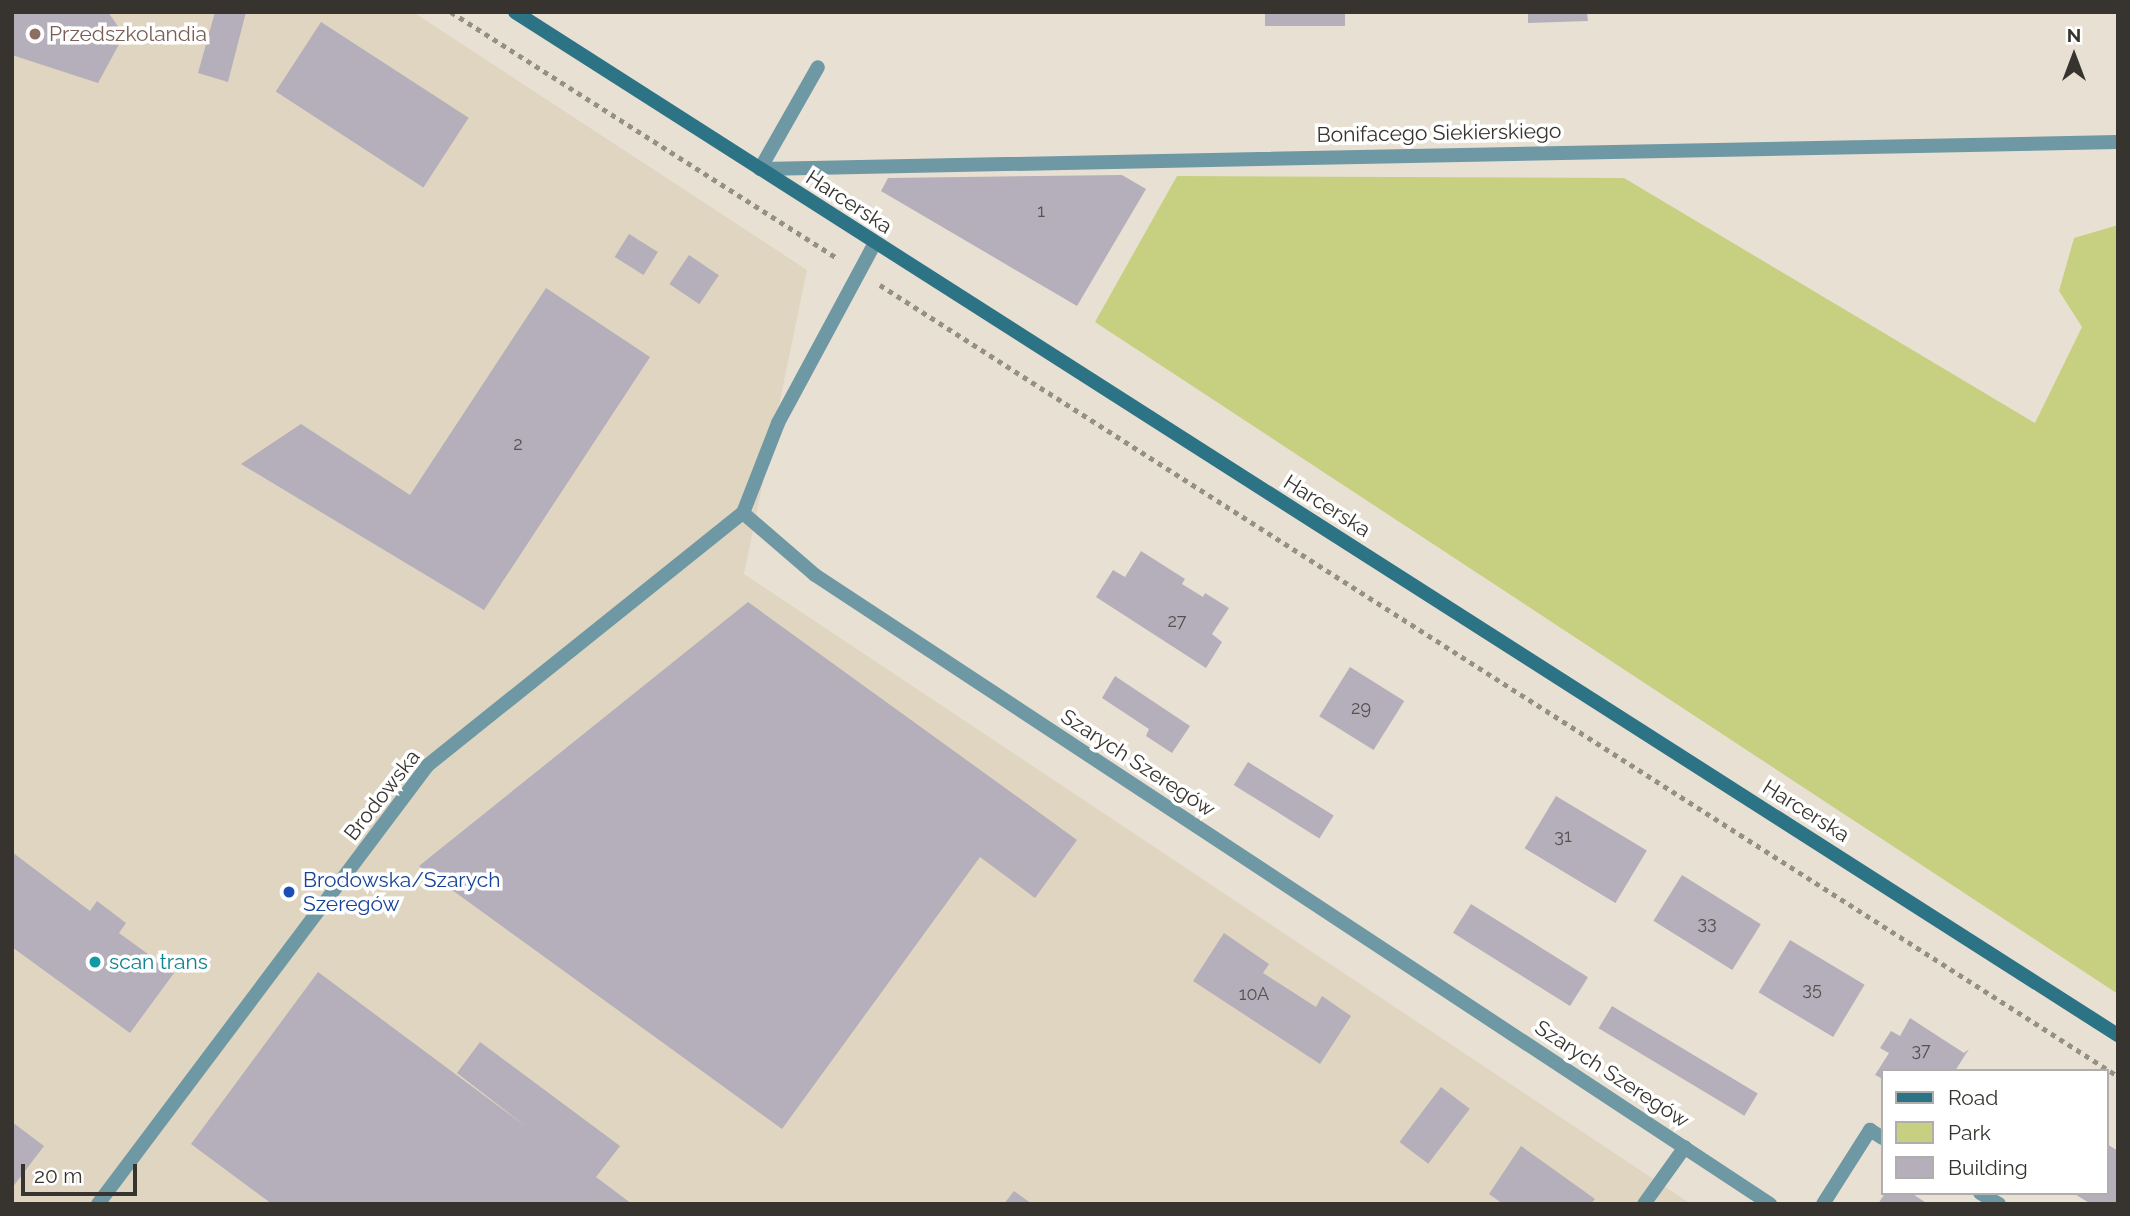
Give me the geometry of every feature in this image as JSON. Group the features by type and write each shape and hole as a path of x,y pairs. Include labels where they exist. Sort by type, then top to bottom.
{"street":[{"name":"Harcerska","path":"515,12 2118,1035"},
{"path":"760,169 818,68"},
{"name":"Bonifacego Siekierskiego","path":"760,169 2118,142"},
{"path":"743,513 778,423 875,243"},
{"name":"Szarych Szeregów","path":"743,513 815,576 1770,1204"},
{"name":"Brodowska","path":"98,1204 428,765 743,513"},
{"path":"1823,1204 1870,1130 1882,1137"},
{"path":"1644,1204 1685,1147"},
{"path":"1983,1195 1999,1204"}],"path":[{"path":"451,12 2107,1069"}],"shaded area":[{"path":"12,12 413,12 807,270 744,574 1691,1204 12,1204"}],"green space":[{"path":"1177,176 1624,178 2035,423 2082,327 2059,291 2074,238 2118,225 2118,994 1095,322"}],"building":[{"path":"12,12 108,12 124,35 98,83 12,55"},
{"path":"215,12 246,12 228,82 198,73"},
{"path":"1265,12 1345,12 1345,26 1265,26"},
{"path":"1528,12 1587,12 1588,21 1528,23"},
{"path":"321,22 469,118 423,187 276,92"},
{"path":"1122,175 1146,189 1077,306 881,191 888,178"},
{"path":"629,234 658,252 644,275 615,257"},
{"path":"689,255 719,275 699,304 669,284"},
{"path":"546,288 650,357 484,610 241,464 301,424 410,495"},
{"path":"1141,551 1185,579 1182,584 1203,597 1205,593 1229,608 1212,634 1222,642 1206,668 1096,597 1113,570 1125,577"},
{"path":"748,602 1077,840 1035,898 980,857 782,1129 419,866"},
{"path":"1350,667 1404,701 1374,750 1319,716"},
{"path":"1115,676 1190,726 1172,753 1146,736 1149,729 1102,698"},
{"path":"1248,762 1334,816 1319,838 1234,785"},
{"path":"1556,796 1647,851 1615,903 1525,848"},
{"name":"scan trans","path":"12,852 90,911 97,901 126,923 119,933 174,973 130,1033 12,947"},
{"path":"1682,875 1761,924 1732,970 1653,921"},
{"path":"1471,904 1588,977 1570,1006 1453,933"},
{"path":"1224,933 1269,964 1263,973 1316,1007 1322,996 1351,1016 1320,1064 1193,981"},
{"path":"1790,940 1865,985 1833,1037 1759,992"},
{"path":"318,972 528,1128 457,1073 480,1042 620,1146 596,1177 632,1204 272,1204 191,1144"},
{"path":"1612,1006 1758,1094 1744,1116 1599,1028"},
{"path":"1910,1018 1964,1053 1969,1049 1956,1069 1882,1069 1882,1078 1875,1075 1889,1053 1880,1048 1891,1031 1900,1036"},
{"path":"1441,1087 1470,1109 1428,1164 1399,1142"},
{"path":"12,1122 44,1146 12,1188"},
{"path":"2109,1145 2118,1151 2118,1204 2091,1204 2076,1195 2109,1195"},
{"path":"1521,1146 1595,1199 1591,1204 1503,1204 1489,1194"},
{"path":"1014,1191 1032,1204 1004,1204"},
{"path":"1884,1195 1914,1195 1928,1204 1878,1204"}],"place":[{"name":"Przedszkolandia","path":"35,34"},
{"name":"Brodowska/Szarych Szeregów","path":"289,892"},
{"name":"scan trans","path":"95,962"}]}
